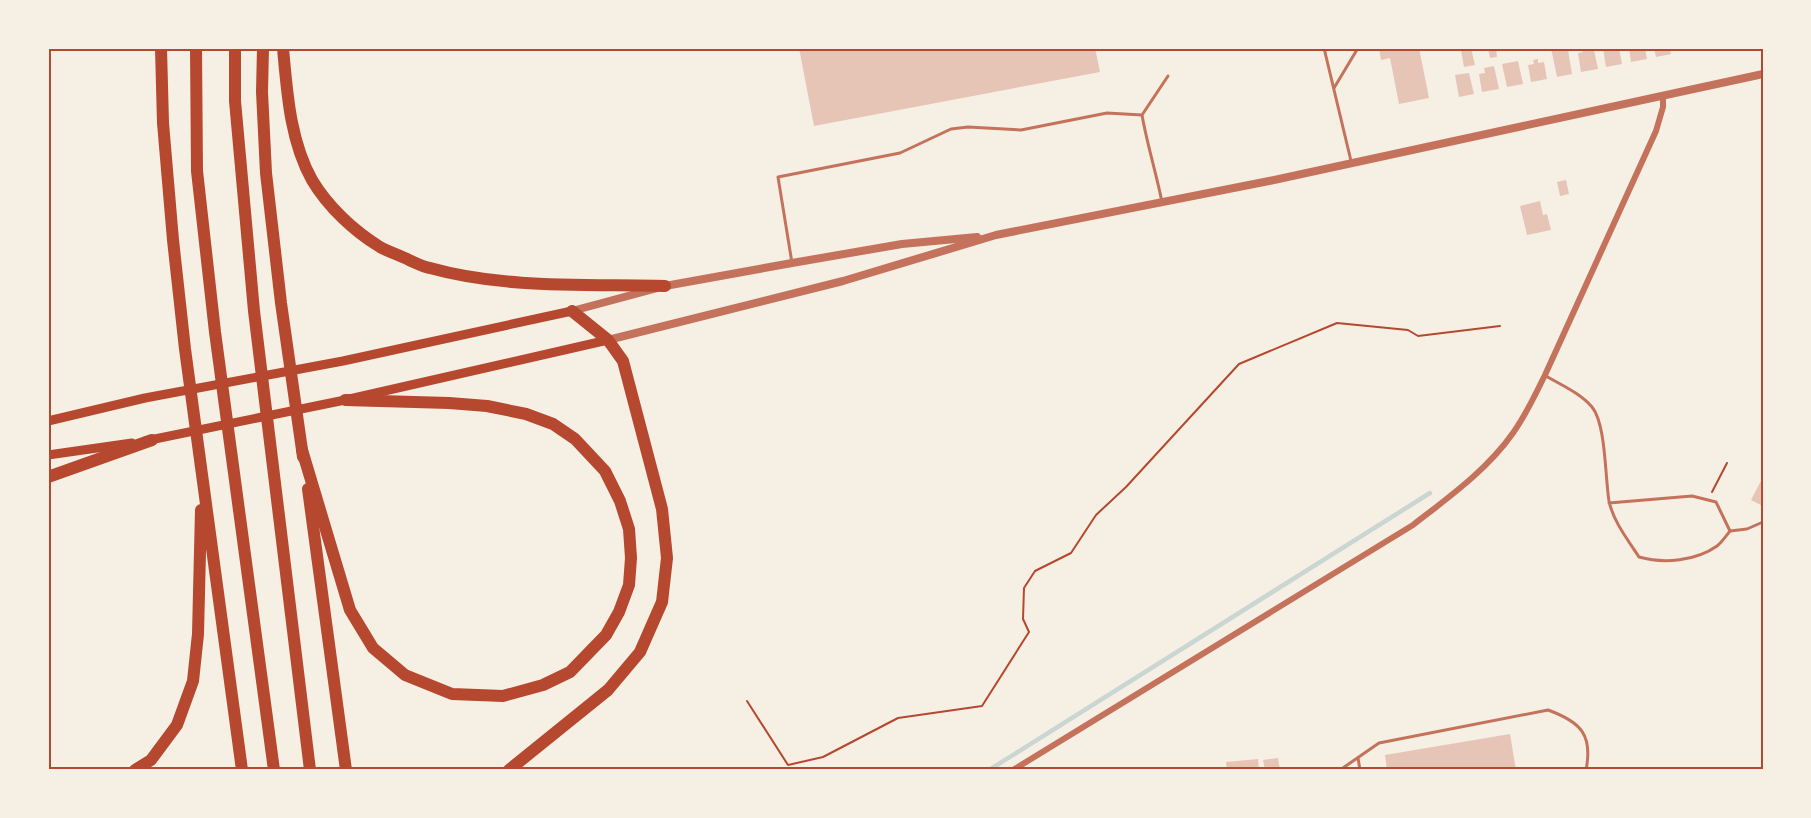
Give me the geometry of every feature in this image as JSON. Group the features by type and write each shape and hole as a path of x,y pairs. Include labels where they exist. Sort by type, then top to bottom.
{"highway":[{"path":"160,48 163,123 173,240 242,770"},
{"path":"196,48 198,183 215,332 274,770"},
{"path":"236,48 235,102 254,311 310,770"},
{"path":"263,48 262,92 266,173 281,303 346,770"},
{"path":"283,48 287,97 298,147 312,180 333,208 380,247 429,268 484,279 553,285 665,286"},
{"path":"509,770 608,690 640,652 662,602 667,558 662,509 623,361 608,340 572,311"},
{"path":"302,450 350,610 373,648 405,675 452,694 504,696 543,686 570,672 606,635 620,612 629,585 631,558 629,529 620,501 604,471 576,439 553,424 526,414 487,406 345,400"},
{"path":"48,477 152,440"},
{"path":"135,770 150,760 177,725 193,681 198,634 202,476"}],"main road":[{"path":"48,420 145,398 343,362 572,311"},
{"path":"48,455 152,440 345,400 608,340"}],"street":[{"path":"608,340 843,280 996,235 1351,163 1763,74"},
{"path":"1013,770 1413,525 1455,493 1485,466 1513,434 1545,375 1656,131 1663,107 1663,95"},
{"path":"572,311 665,286 792,262 902,244 996,235"}],"lane":[{"path":"1324,48 1351,163"},
{"path":"1334,89 1358,48"},
{"path":"1162,202 1142,115 1168,76"},
{"path":"792,262 778,177 900,153 951,129 968,127 1021,129 1107,113 1142,115"},
{"path":"1545,375 1592,407 1600,424 1609,503 1621,530 1639,557 1654,561 1699,556 1719,544 1730,531 1747,529 1763,522"},
{"path":"1609,503 1692,496 1716,502 1730,531"},
{"path":"1340,770 1379,743 1548,710 1568,717 1583,733 1590,750 1586,770"},
{"path":"1358,758 1360,770"}],"path":[{"path":"788,765 823,757 898,718 982,706 1029,632 1023,619 1024,588 1035,571 1071,553 1096,515 1126,487 1239,364 1337,323 1408,330 1418,336 1500,326"},
{"path":"1708,500 1727,463"},
{"path":"747,701 789,770"}],"building":[{"path":"799,48 1095,48 1100,72 814,126"},
{"path":"1379,48 1419,48 1429,98 1399,104 1390,58 1381,60"},
{"path":"1471,48 1475,65 1464,67 1461,50"},
{"path":"1488,48 1496,48 1497,57 1490,58"},
{"path":"1551,48 1568,50 1572,74 1557,77"},
{"path":"1582,48 1589,48 1589,51 1594,50 1598,69 1581,72 1578,53 1583,52"},
{"path":"1603,48 1619,48 1622,64 1606,67"},
{"path":"1629,48 1645,48 1647,59 1631,62"},
{"path":"1654,48 1669,48 1671,54 1656,57"},
{"path":"1538,59 1538,63 1544,62 1547,79 1531,82 1528,65 1534,64 1533,60"},
{"path":"1518,61 1523,84 1507,87 1502,64"},
{"path":"1494,66 1499,89 1482,92 1479,74 1485,73 1484,68"},
{"path":"1469,73 1474,94 1459,97 1455,75"},
{"path":"1566,180 1569,194 1560,196 1557,182"},
{"path":"1540,201 1543,215 1547,214 1551,230 1527,235 1520,206"},
{"path":"1763,477 1763,506 1751,500"},
{"path":"1510,734 1516,770 1387,770 1385,755"},
{"path":"1278,758 1280,770 1265,770 1263,760"},
{"path":"1258,759 1259,770 1227,770 1226,762"}],"waterway":[{"path":"989,770 1430,493"}]}
